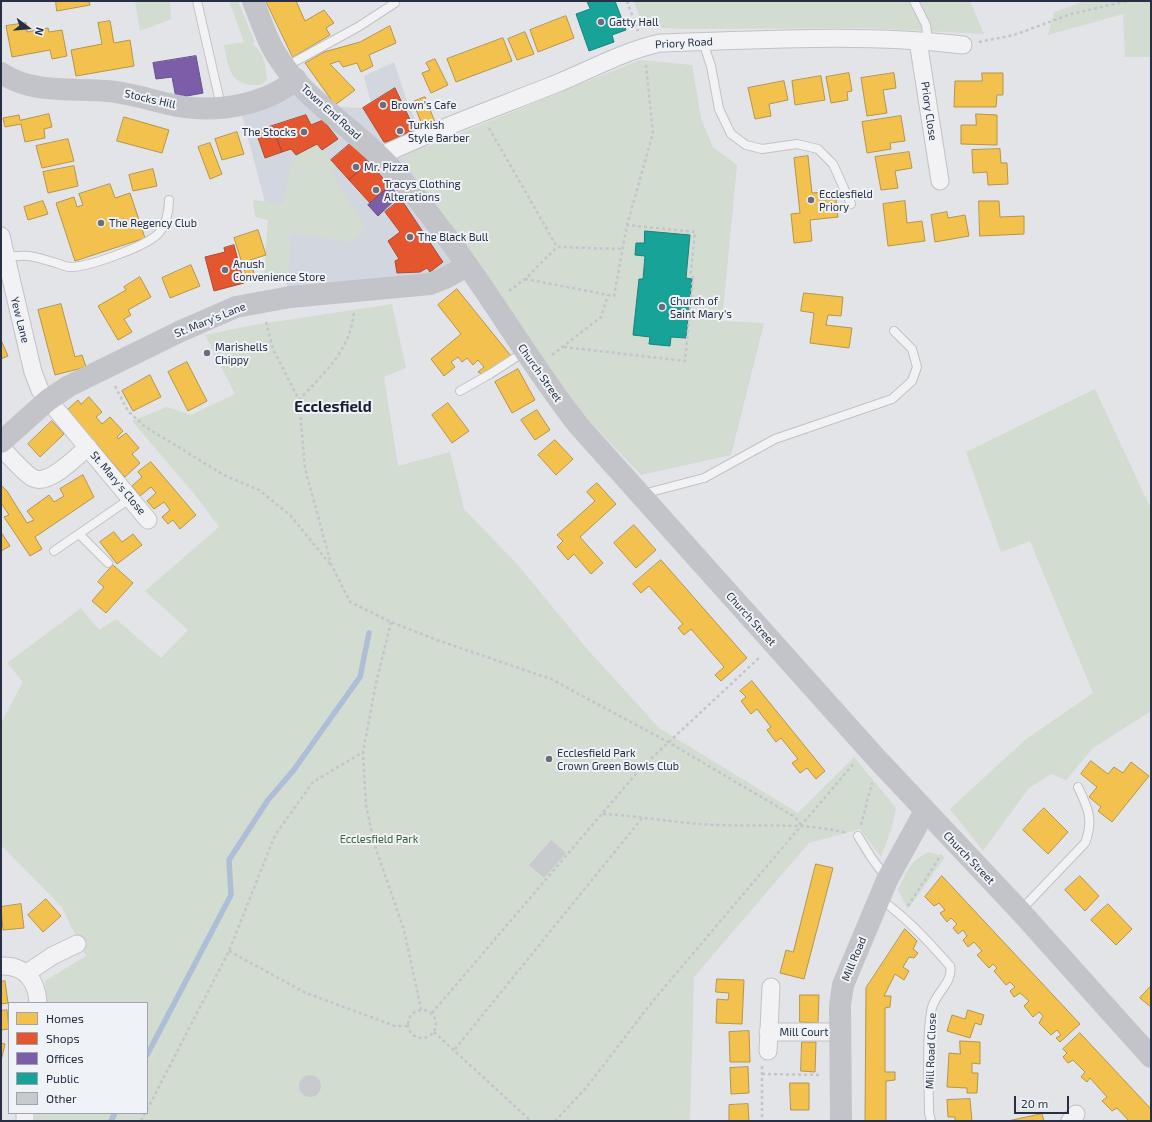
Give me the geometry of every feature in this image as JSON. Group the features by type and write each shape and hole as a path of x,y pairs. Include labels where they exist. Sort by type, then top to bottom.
{"main road":[{"name":"Town End Road","path":"253,1 275,53 290,73 310,95 380,156"},
{"name":"Stocks Hill","path":"1,73 12,80 31,86 113,91 183,107 204,109 222,107 259,99 277,93 290,73"},
{"name":"Church Street","path":"380,156 436,222 494,303 530,359 579,426 872,754 1020,911 1151,1057"},
{"name":"St. Mary's Lane","path":"1,442 43,404 69,386 214,316 236,307 264,301 355,290 430,284 467,266"},
{"name":"Mill Road","path":"841,1121 840,1005 843,985 883,889 925,811"}],"street":[{"name":"Priory Road","path":"380,156 412,140 644,46 660,42 820,38 923,41 963,45"},
{"name":"Priory Close","path":"923,41 940,181"},
{"name":"Yew Lane","path":"1,236 33,372 40,390 43,404"},
{"name":"St. Mary's Close","path":"43,404 88,447 148,520"},
{"name":"St. Mary's Close","path":"1,448 32,478 41,480 50,477 88,447"},
{"path":"27,973 52,956 77,944"},
{"path":"1,966 18,969 27,973 37,991 38,1002"},
{"name":"Mill Court","path":"768,1051 771,987"},
{"name":"Mill Court","path":"768,1032 840,1032"}],"lane":[{"path":"198,1 222,107"},
{"path":"914,1 926,25 923,41"},
{"path":"290,73 395,3"},
{"path":"703,42 711,66 719,110 731,134 746,145 762,149 797,144 818,150 833,164 851,204"},
{"path":"5,258 20,254 69,267 90,264 142,244 159,233 166,220 169,209 169,200"},
{"path":"640,494 704,478 775,439 892,399 912,381 917,368 912,349 894,331"},
{"path":"460,391 490,374 530,359"},
{"path":"54,550 131,498"},
{"path":"79,534 108,563"},
{"path":"1020,911 1085,843 1091,822 1086,804 1078,787"},
{"path":"858,836 871,857 883,889"},
{"name":"Mill Road Close","path":"883,889 902,915 950,966 952,973 950,979 936,997 931,1010 929,1037 929,1113 931,1121"}],"path":[{"path":"525,279 614,296 627,225 653,133 644,46 627,1"},
{"path":"963,45 1014,35 1072,14 1128,1"},
{"path":"480,113 557,247"},
{"path":"564,347 685,361 693,278 691,273 695,232 627,225"},
{"path":"494,303 525,279 557,247 622,248"},
{"path":"299,400 333,363 347,342 353,325 355,290"},
{"path":"530,359 564,347 601,317 608,295"},
{"path":"264,301 265,318 273,349 299,400 305,468 331,564 350,602 391,622 437,640 551,679 668,742 794,817 802,826"},
{"path":"105,368 128,411 144,426 224,475 259,490 290,516 331,564"},
{"path":"391,622 376,682 363,752 366,805 374,844 404,930 420,1009"},
{"path":"432,1013 640,768 774,644"},
{"path":"148,1108 229,951 276,835 313,782 363,752"},
{"path":"602,814 717,825 802,826 832,829 858,836 872,754"},
{"path":"556,1121 586,1088 652,1002 802,826 872,754"},
{"path":"455,1049 644,817"},
{"path":"902,915 952,840"},
{"path":"229,951 306,993 395,1026 407,1026"},
{"path":"420,1009 432,1013 436,1024 434,1032 429,1037 419,1038 411,1034 407,1026 408,1017 413,1012 420,1009"},
{"path":"434,1032 455,1049 531,1121"},
{"path":"762,1121 762,1059 768,1051"},
{"path":"762,1074 841,1076"}],"shaded area":[{"path":"394,62 407,101 427,147 403,157 476,264 445,278 290,297 239,104 287,87 323,106 363,108 371,103 364,76"}],"green space":[{"path":"135,1 170,1 171,19 140,31"},
{"path":"229,1 238,1 255,42 252,44 260,51 264,60 267,80 261,85 251,85 237,80 230,69 224,45 244,42"},
{"path":"634,1 970,1 984,34 865,28 682,29 642,26"},
{"path":"1086,1 1151,1 1151,57 1125,57 1123,14 1048,35 1054,12"},
{"path":"640,60 692,65 701,119 713,147 737,165 722,321 764,323 731,455 641,475 570,401 402,157"},
{"path":"317,144 338,167 332,174 366,228 354,242 291,234 288,281 263,283 268,220 255,217 253,200 283,204 292,159"},
{"name":"Ecclesfield Park","path":"392,304 406,368 384,377 398,466 450,452 464,509 517,564 588,650 659,728 798,813 854,757 896,808 892,827 881,857 860,829 809,843 694,977 690,1121 35,1121 36,1114 148,1114 148,1002 47,1002 45,981 86,956 61,906 1,845 1,723 23,682 7,663 81,608 99,630 116,619 161,658 188,630 145,591 219,527 196,496 132,421 167,407 191,415 235,394 205,335 254,325"},
{"path":"1095,389 1151,509 1151,711 1093,748 1066,780 1051,774 1029,788 983,851 950,809 1025,740 1093,693 1030,541 1001,552 966,452"},
{"path":"929,852 945,857 908,909 898,890 913,863"}],"building: Homes":[{"path":"56,1 89,1 90,5 57,11"},
{"path":"266,1 296,1 305,21 324,10 334,23 326,28 330,35 293,57"},
{"path":"566,16 574,38 538,52 530,30"},
{"path":"110,21 114,43 130,40 134,66 76,76 71,50 102,44 98,23"},
{"path":"26,23 27,32 48,28 49,32 62,30 67,56 52,59 50,50 12,57 6,26"},
{"path":"390,26 396,43 369,55 373,66 361,72 357,63 343,67 339,61 330,64 355,90 335,105 305,63 324,52 360,42"},
{"path":"525,32 534,54 517,60 508,39"},
{"path":"503,38 512,61 456,82 447,59"},
{"path":"435,59 448,85 431,93 422,73 430,70 426,63"},
{"path":"849,73 852,91 847,92 848,100 831,103 826,77"},
{"path":"894,73 896,88 883,90 887,113 867,116 861,78"},
{"path":"982,73 1003,73 1003,95 997,95 996,107 954,107 955,81 982,81"},
{"path":"821,76 825,100 795,105 792,81"},
{"path":"784,81 788,100 769,104 771,116 755,119 748,88"},
{"path":"425,97 435,122 423,127 413,102"},
{"path":"49,114 52,127 44,129 45,138 25,142 21,124 5,127 3,118 19,115 20,120"},
{"path":"976,114 997,115 997,145 961,144 961,125 976,125"},
{"path":"901,116 905,141 890,143 891,149 867,153 862,122"},
{"path":"124,117 169,130 162,153 117,141"},
{"path":"237,132 244,154 222,160 215,139"},
{"path":"68,139 74,161 42,168 36,146"},
{"path":"210,143 222,174 210,179 198,147"},
{"path":"1000,149 1001,163 1007,163 1008,184 988,185 987,172 973,173 972,150"},
{"path":"909,152 912,168 895,171 898,188 881,190 875,157"},
{"name":"Ecclesfield Priory","path":"808,156 812,193 824,192 824,200 836,199 838,217 810,220 812,241 794,243 791,214 800,213 794,158"},
{"path":"74,166 78,186 48,193 43,172"},
{"path":"153,169 157,186 133,191 129,175"},
{"name":"The Regency Club","path":"110,184 115,198 130,193 145,238 75,261 56,203 74,197 77,207 83,205 79,194"},
{"path":"43,201 48,214 28,220 24,207"},
{"path":"905,201 907,223 922,221 925,241 888,246 883,204"},
{"path":"979,201 999,201 1000,217 1024,216 1024,234 980,236"},
{"path":"947,212 948,218 965,215 969,236 935,242 931,215"},
{"path":"258,230 266,255 250,260 254,273 246,275 234,238"},
{"path":"191,265 200,286 170,298 162,278"},
{"path":"140,277 151,297 128,310 131,315 124,319 132,332 118,340 98,306 126,290 124,287"},
{"path":"457,289 511,356 482,374 478,372 484,367 478,360 473,365 467,358 462,362 458,357 451,362 455,367 444,376 431,359 461,334 438,305"},
{"path":"804,293 843,297 841,316 828,315 826,325 852,328 849,348 810,343 814,313 801,311"},
{"path":"61,304 75,357 82,355 86,367 55,375 38,310"},
{"path":"1,340 8,356 1,359"},
{"path":"187,362 207,401 188,411 168,372"},
{"path":"518,369 535,400 512,413 495,382"},
{"path":"150,375 161,397 133,411 122,391"},
{"path":"89,397 102,412 96,417 102,424 110,417 123,431 117,437 118,439 126,433 139,448 132,454 140,463 125,477 67,410 78,400 81,404"},
{"path":"448,403 469,431 452,443 432,415"},
{"path":"537,410 550,430 535,440 521,420"},
{"path":"52,421 64,434 40,457 28,444"},
{"path":"555,440 573,459 556,475 538,455"},
{"path":"151,462 196,515 180,529 173,520 168,524 162,517 170,510 164,502 154,509 147,501 156,493 151,487 140,496 132,486 142,477 138,472"},
{"path":"83,475 94,497 35,537 42,549 30,556 4,517 9,515 1,503 1,485 7,491 27,523 34,520 27,511 49,495 54,502 64,496 60,489"},
{"path":"597,483 616,504 580,537 603,563 591,574 574,554 568,560 557,547 563,541 557,535 595,501 587,492"},
{"path":"634,525 656,550 636,568 614,543"},
{"path":"1,532 10,546 1,551"},
{"path":"114,532 122,542 133,534 142,545 117,564 100,542"},
{"path":"661,560 747,658 721,681 715,675 724,667 691,629 684,635 678,628 683,624 649,586 641,593 633,584"},
{"path":"113,565 133,583 106,613 92,601 104,587 98,582"},
{"path":"752,681 825,771 816,779 807,768 800,773 792,763 798,759 781,738 776,742 767,730 771,727 757,709 751,714 741,701 746,697 740,691"},
{"path":"1091,761 1108,774 1114,767 1123,773 1131,762 1149,776 1112,822 1098,811 1101,807 1089,797 1097,787 1081,774"},
{"path":"1044,808 1068,832 1048,854 1023,830"},
{"path":"816,864 833,868 804,979 780,973 786,950 793,952"},
{"path":"942,876 1080,1024 1060,1042 1056,1038 1061,1035 1057,1030 1051,1035 1039,1023 1043,1016 1039,1012 1033,1017 1024,1006 1029,1001 1020,993 1014,997 1010,991 1015,987 1010,982 1006,985 994,971 997,968 993,964 989,968 977,955 982,951 974,942 968,947 963,940 967,936 963,930 958,934 953,928 957,924 951,918 947,922 940,913 945,910 939,903 934,906 925,897"},
{"path":"1080,876 1099,896 1085,911 1065,890"},
{"path":"46,899 61,916 43,932 28,915"},
{"path":"21,904 24,928 3,930 1,907"},
{"path":"1108,904 1132,929 1116,945 1091,920"},
{"path":"905,929 917,941 913,949 918,953 914,958 909,957 903,967 909,971 904,980 895,974 884,996 891,996 890,1007 885,1008 885,1072 895,1072 895,1080 886,1081 886,1121 865,1121 866,988"},
{"path":"717,979 744,980 742,1024 716,1023 717,999 728,1000 729,993 716,992"},
{"path":"5,981 8,1003 1,1004 1,982"},
{"path":"1151,986 1151,1007 1140,998"},
{"path":"800,995 819,995 818,1023 800,1022"},
{"path":"7,1010 8,1029 1,1030 1,1011"},
{"path":"968,1010 984,1015 981,1025 975,1023 970,1038 947,1031 952,1015 965,1019"},
{"path":"749,1031 750,1062 730,1062 729,1032"},
{"path":"1080,1033 1151,1109 1151,1121 1129,1121 1117,1108 1112,1111 1102,1101 1107,1097 1090,1078 1087,1082 1081,1077 1085,1072 1073,1060 1068,1063 1063,1057 1067,1053 1063,1049"},
{"path":"960,1041 980,1042 980,1064 972,1063 972,1073 978,1073 977,1093 967,1093 967,1088 947,1087 949,1053 960,1054"},
{"path":"802,1042 816,1042 815,1072 801,1071"},
{"path":"1,1043 5,1044 1,1061"},
{"path":"748,1067 749,1093 731,1094 730,1068"},
{"path":"790,1083 809,1083 809,1110 791,1110"},
{"path":"970,1099 972,1121 955,1121 955,1117 948,1117 947,1100"},
{"path":"748,1104 749,1121 729,1121 729,1105"},
{"path":"1042,1114 1044,1121 1008,1121"}],"building: Shops":[{"path":"395,88 415,130 384,142 363,108"},
{"name":"The Stocks","path":"306,115 311,125 323,120 338,139 322,150 317,144 296,155 291,149 282,152 272,126"},
{"path":"272,126 282,152 265,158 256,132"},
{"path":"351,143 369,162 349,180 331,160"},
{"path":"369,162 390,186 370,203 349,180"},
{"name":"The Black Bull","path":"401,199 443,262 430,272 427,268 420,272 397,273 395,261 399,259 388,241 400,232 385,212"},
{"name":"Anush Convenience Store","path":"234,245 244,283 214,291 205,257 225,252 224,248"}],"building: Offices":[{"path":"196,56 203,93 176,98 172,77 156,79 153,63"},
{"path":"390,186 399,196 378,216 368,205"}],"building: Public":[{"name":"Gatty Hall","path":"587,1 615,1 626,30 612,35 614,42 589,51 576,14 590,9"},
{"name":"Church of Saint Mary's","path":"645,231 690,235 686,278 692,279 686,338 671,337 670,346 649,344 650,337 633,335 639,279 643,279 645,256 635,255 636,243 644,243"}],"building: Other":[{"path":"551,840 566,853 544,878 529,865"},
{"path":"310,1075 318,1078 321,1086 318,1094 310,1097 302,1094 299,1086 302,1078"}],"waterway":[{"path":"148,1053 231,895 229,860 268,800 293,771 360,677 369,633"},
{"path":"111,1121 114,1114"}],"place":[{"name":"Gatty Hall","path":"601,22"},
{"name":"Brown's Cafe","path":"383,105"},
{"name":"Turkish Style Barber","path":"400,131"},
{"name":"The Stocks","path":"304,132"},
{"name":"Mr. Pizza","path":"356,167"},
{"name":"Tracys Clothing Alterations","path":"376,190"},
{"name":"Ecclesfield Priory","path":"811,200"},
{"name":"The Regency Club","path":"101,223"},
{"name":"The Black Bull","path":"410,237"},
{"name":"Anush Convenience Store","path":"225,270"},
{"name":"Church of Saint Mary's","path":"662,307"},
{"name":"Marishells Chippy","path":"207,353"},
{"name":"Ecclesfield Park Crown Green Bowls Club","path":"549,759"}],"district":[{"name":"Ecclesfield","path":"333,407"}]}
